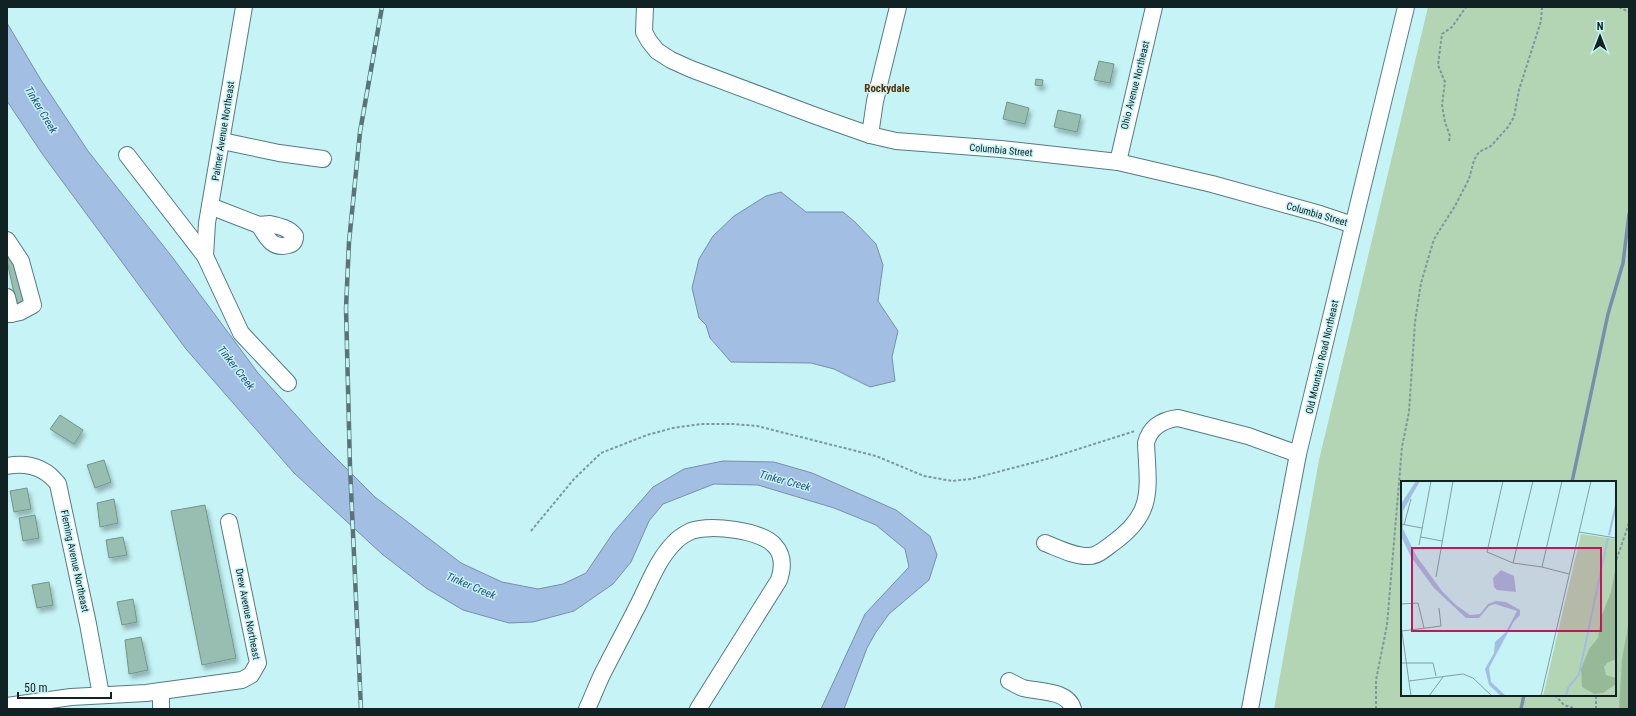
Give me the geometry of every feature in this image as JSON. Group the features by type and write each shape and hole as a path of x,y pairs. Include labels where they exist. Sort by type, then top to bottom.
{"street":[{"name":"Palmer Avenue Northeast","path":"205,256 210,206 244,7"},
{"name":"Columbia Street","path":"645,7 644,32 648,41 657,51 671,60 691,69 870,135 896,141 1023,151 1118,162 1212,184 1320,214 1353,225"},
{"path":"870,135 878,88 898,7"},
{"name":"Ohio Avenue Northeast","path":"1118,162 1154,7"},
{"name":"Old Mountain Road Northeast","path":"1250,709 1298,454 1406,7"},
{"path":"222,141 280,152 323,158"},
{"path":"127,155 205,256 241,333 288,382"},
{"path":"210,206 259,225"},
{"path":"7,240 21,261 33,305 20,312 9,314 7,297"},
{"path":"1045,543 1080,556 1090,556 1097,554 1133,526 1140,515 1147,498 1146,443 1148,435 1155,426 1168,419 1178,418 1248,436 1298,454"},
{"name":"Fleming Avenue Northeast","path":"7,466 24,464 35,466 44,470 58,484 88,624 101,695"},
{"name":"Drew Avenue Northeast","path":"7,706 71,697 161,691 242,680 251,675 258,664 229,522"},
{"path":"587,709 606,667 648,583 673,543 691,531 703,529 740,531 761,537 774,545 780,552 782,571 779,580 698,709"},
{"path":"1009,681 1022,687 1059,695 1065,698 1072,705 1073,709"},
{"path":"161,691 161,709"}],"path":[{"path":"1449,141 1450,136 1445,122 1442,105 1445,82 1438,65 1438,52 1442,34 1452,27 1466,7"},
{"path":"1376,709 1376,680 1387,625 1402,447 1409,412 1414,322 1421,283 1434,238 1455,206 1469,178 1474,160 1479,152 1491,146 1508,127 1514,117 1519,90 1541,21 1542,7"},
{"path":"1619,7 1629,12"},
{"path":"531,532 574,480 601,454 647,434 673,428 714,424 757,426 876,456 924,476 952,481 971,479 1047,459 1155,426"},
{"path":"1616,561 1629,522"},
{"path":"1556,696 1564,705 1576,709"},
{"path":"1596,696 1596,709"}],"green space":[{"path":"1428,7 1629,7 1629,709 1274,709 1319,460"},
{"path":"1629,621 1629,709 1619,709 1622,659"}],"water":[{"name":"Tinker Creek","path":"7,23 41,80 88,151 173,258 258,373 322,444 375,497 461,563 502,582 538,589 563,584 586,573 613,533 653,487 684,469 723,461 774,462 812,473 896,510 930,536 937,555 929,580 889,614 876,632 867,648 844,709 821,709 865,614 909,567 905,549 876,525 834,508 758,485 714,484 663,504 649,521 631,562 613,584 574,611 533,622 509,623 463,610 426,588 382,554 294,473 186,349 43,155 7,101"},
{"path":"781,192 806,212 843,212 876,244 883,265 878,301 898,331 892,357 895,381 870,387 834,369 811,363 731,362 710,338 706,325 699,318 692,288 699,259 713,236 734,216 766,196"}],"building":[{"path":"1099,61 1114,64 1110,83 1094,80"},
{"path":"1036,79 1043,80 1042,86 1035,85"},
{"path":"1007,102 1029,108 1025,124 1003,119"},
{"path":"1058,110 1081,115 1077,132 1054,127"},
{"path":"11,253 29,304 17,307 7,261 7,254"},
{"path":"60,415 83,430 74,444 50,429"},
{"path":"104,460 111,482 95,488 87,465"},
{"path":"27,488 31,509 14,512 10,491"},
{"path":"114,499 118,523 100,527 97,503"},
{"path":"205,505 236,658 202,665 171,511"},
{"path":"35,515 39,538 23,541 19,518"},
{"path":"123,537 127,555 109,558 106,540"},
{"path":"49,582 53,605 37,608 32,585"},
{"path":"133,599 137,622 122,625 117,602"},
{"path":"141,637 148,670 129,674 125,640"}],"waterway":[{"path":"1572,481 1608,314 1623,263 1629,214"},
{"path":"1521,709 1524,696"}],"railway":[{"path":"361,709 350,467 346,308 349,242 360,132 382,7"}],"district":[{"name":"Rockydale","path":"887,88"}]}
